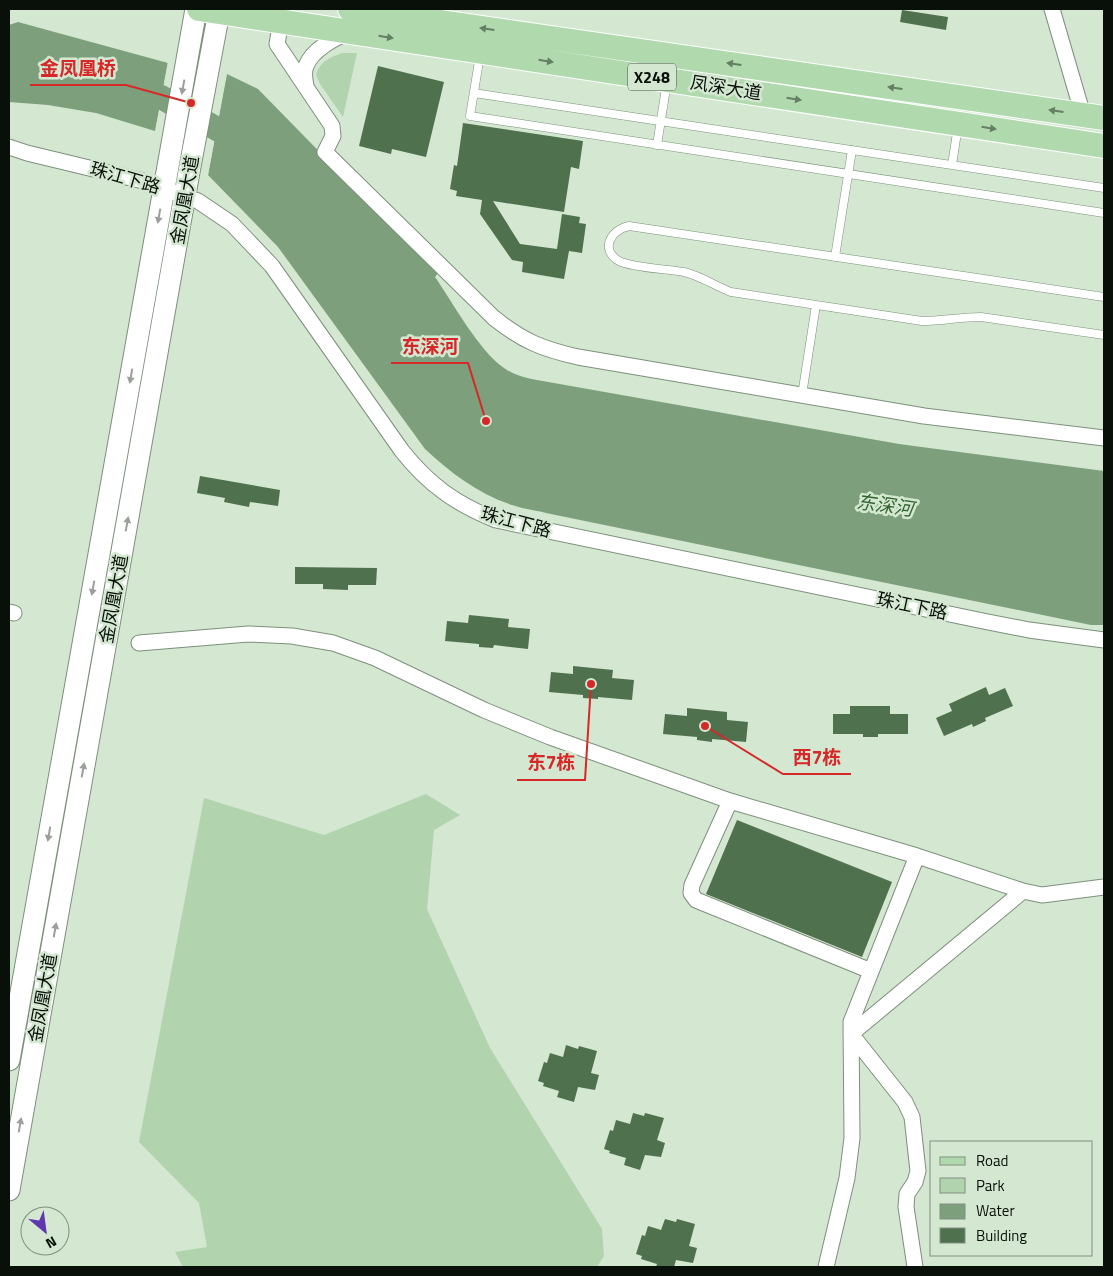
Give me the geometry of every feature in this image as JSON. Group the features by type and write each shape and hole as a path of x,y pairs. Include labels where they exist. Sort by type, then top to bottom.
{"main road":[{"name":"凤深大道","path":"208,10 281,21 351,20 1094,117"},
{"name":"凤深大道","path":"351,20 481,51 1104,146"}],"street":[{"path":"1052,9 1094,117"},
{"name":"金凤凰大道","path":"9,1060 192,39 208,10"},
{"name":"金凤凰大道","path":"9,1190 189,172 214,43 208,10"},
{"path":"306,87 304,76 310,58 342,35 351,20"},
{"path":"281,21 277,44 333,129 333,136 325,152 494,318 514,334 534,345 578,357 932,417 1104,438"},
{"name":"珠江下路","path":"9,146 27,153 143,181 166,178 186,197 198,201 232,224 272,266 402,452 417,470 453,500 474,511 496,520 988,622 1029,630 1104,640"},
{"path":"139,642 248,634 292,636 333,643 374,658 484,710 550,737 730,800 917,856 1023,891 1042,895 1104,887"},
{"path":"730,800 692,885 691,893 696,900 871,971"},
{"path":"826,1267 847,1178 852,1138 852,1022 917,856"},
{"path":"851,1034 1023,891"},
{"path":"851,1034 905,1102 912,1117 918,1170 915,1182 908,1194 906,1207 915,1267"}],"lane":[{"path":"481,51 470,116 1104,213"},
{"path":"657,145 668,80"},
{"path":"474,93 1104,188"},
{"path":"952,165 959,124"},
{"path":"835,257 852,150"},
{"path":"1104,298 629,226 616,230 609,241 613,256 623,263 684,272 731,292 922,321 981,317 1104,336"},
{"path":"802,395 816,305"}],"green space":[{"path":"343,53 357,53 343,117 320,84 316,75 323,63"},
{"path":"426,794 460,815 434,830 427,909 490,1048 602,1229 604,1256 597,1267 183,1267 175,1252 207,1247 199,1203 139,1142 204,798 324,835"}],"water":[{"path":"18,22 168,63 155,131 96,113 48,105 9,102 9,25"},
{"path":"227,74 258,89 438,273 435,277 476,339 495,360 512,373 533,379 899,444 1104,471 1104,625 1091,625 525,508 500,500 476,489 425,449 278,247 208,175"}],"pier":[{"path":"168,61 170,64 157,131 155,133"},
{"path":"227,72 208,175 206,174"}],"building":[{"path":"902,10 948,17 946,30 900,22"},
{"path":"378,66 444,82 426,157 392,149 391,154 359,146"},
{"path":"463,123 583,141 579,169 571,167 564,212 493,201 520,244 557,249 562,214 580,217 579,223 586,224 582,253 569,251 564,279 522,272 523,262 512,260 480,214 482,200 456,196 457,191 450,189 454,165 457,166"},
{"path":"200,476 280,490 278,506 250,502 249,507 224,502 225,498 197,493"},
{"path":"295,567 377,568 376,585 348,585 348,590 323,589 323,584 295,584"},
{"path":"469,615 509,619 508,627 530,629 528,649 494,645 493,648 479,647 479,644 445,641 447,621 468,623"},
{"path":"573,666 613,670 612,678 634,680 632,700 598,697 598,699 583,698 583,695 549,692 551,672 573,674"},
{"path":"986,687 989,695 1005,688 1013,706 985,718 986,721 973,727 972,724 944,736 936,718 952,711 949,704"},
{"path":"850,706 890,706 890,714 908,714 908,734 878,734 878,737 863,737 863,734 833,734 833,714 850,714"},
{"path":"687,708 727,712 727,720 748,722 746,742 712,739 712,742 697,740 697,737 663,734 665,714 687,716"},
{"path":"737,820 892,882 862,957 706,894"},
{"path":"566,1045 578,1049 579,1046 597,1051 591,1073 599,1075 595,1090 578,1087 574,1102 557,1097 559,1091 543,1086 544,1083 538,1081 544,1062 547,1063 550,1053 563,1057"},
{"path":"633,1113 644,1116 645,1113 664,1118 657,1140 665,1143 661,1157 645,1155 640,1170 624,1165 626,1158 609,1153 610,1151 604,1149 610,1130 613,1131 616,1120 630,1124"},
{"path":"665,1219 676,1222 677,1219 695,1224 689,1246 697,1248 693,1263 676,1260 674,1267 656,1267 657,1264 641,1259 642,1256 636,1254 642,1235 645,1236 648,1226 661,1230"}],"waterway":[{"name":"东深河","path":"130,90 161,97 245,145"}],"place":[{"name":"金凤凰桥","path":"191,103"},
{"name":"东深河","path":"486,421"},
{"name":"东7栋","path":"591,684"},
{"name":"西7栋","path":"705,726"}]}
